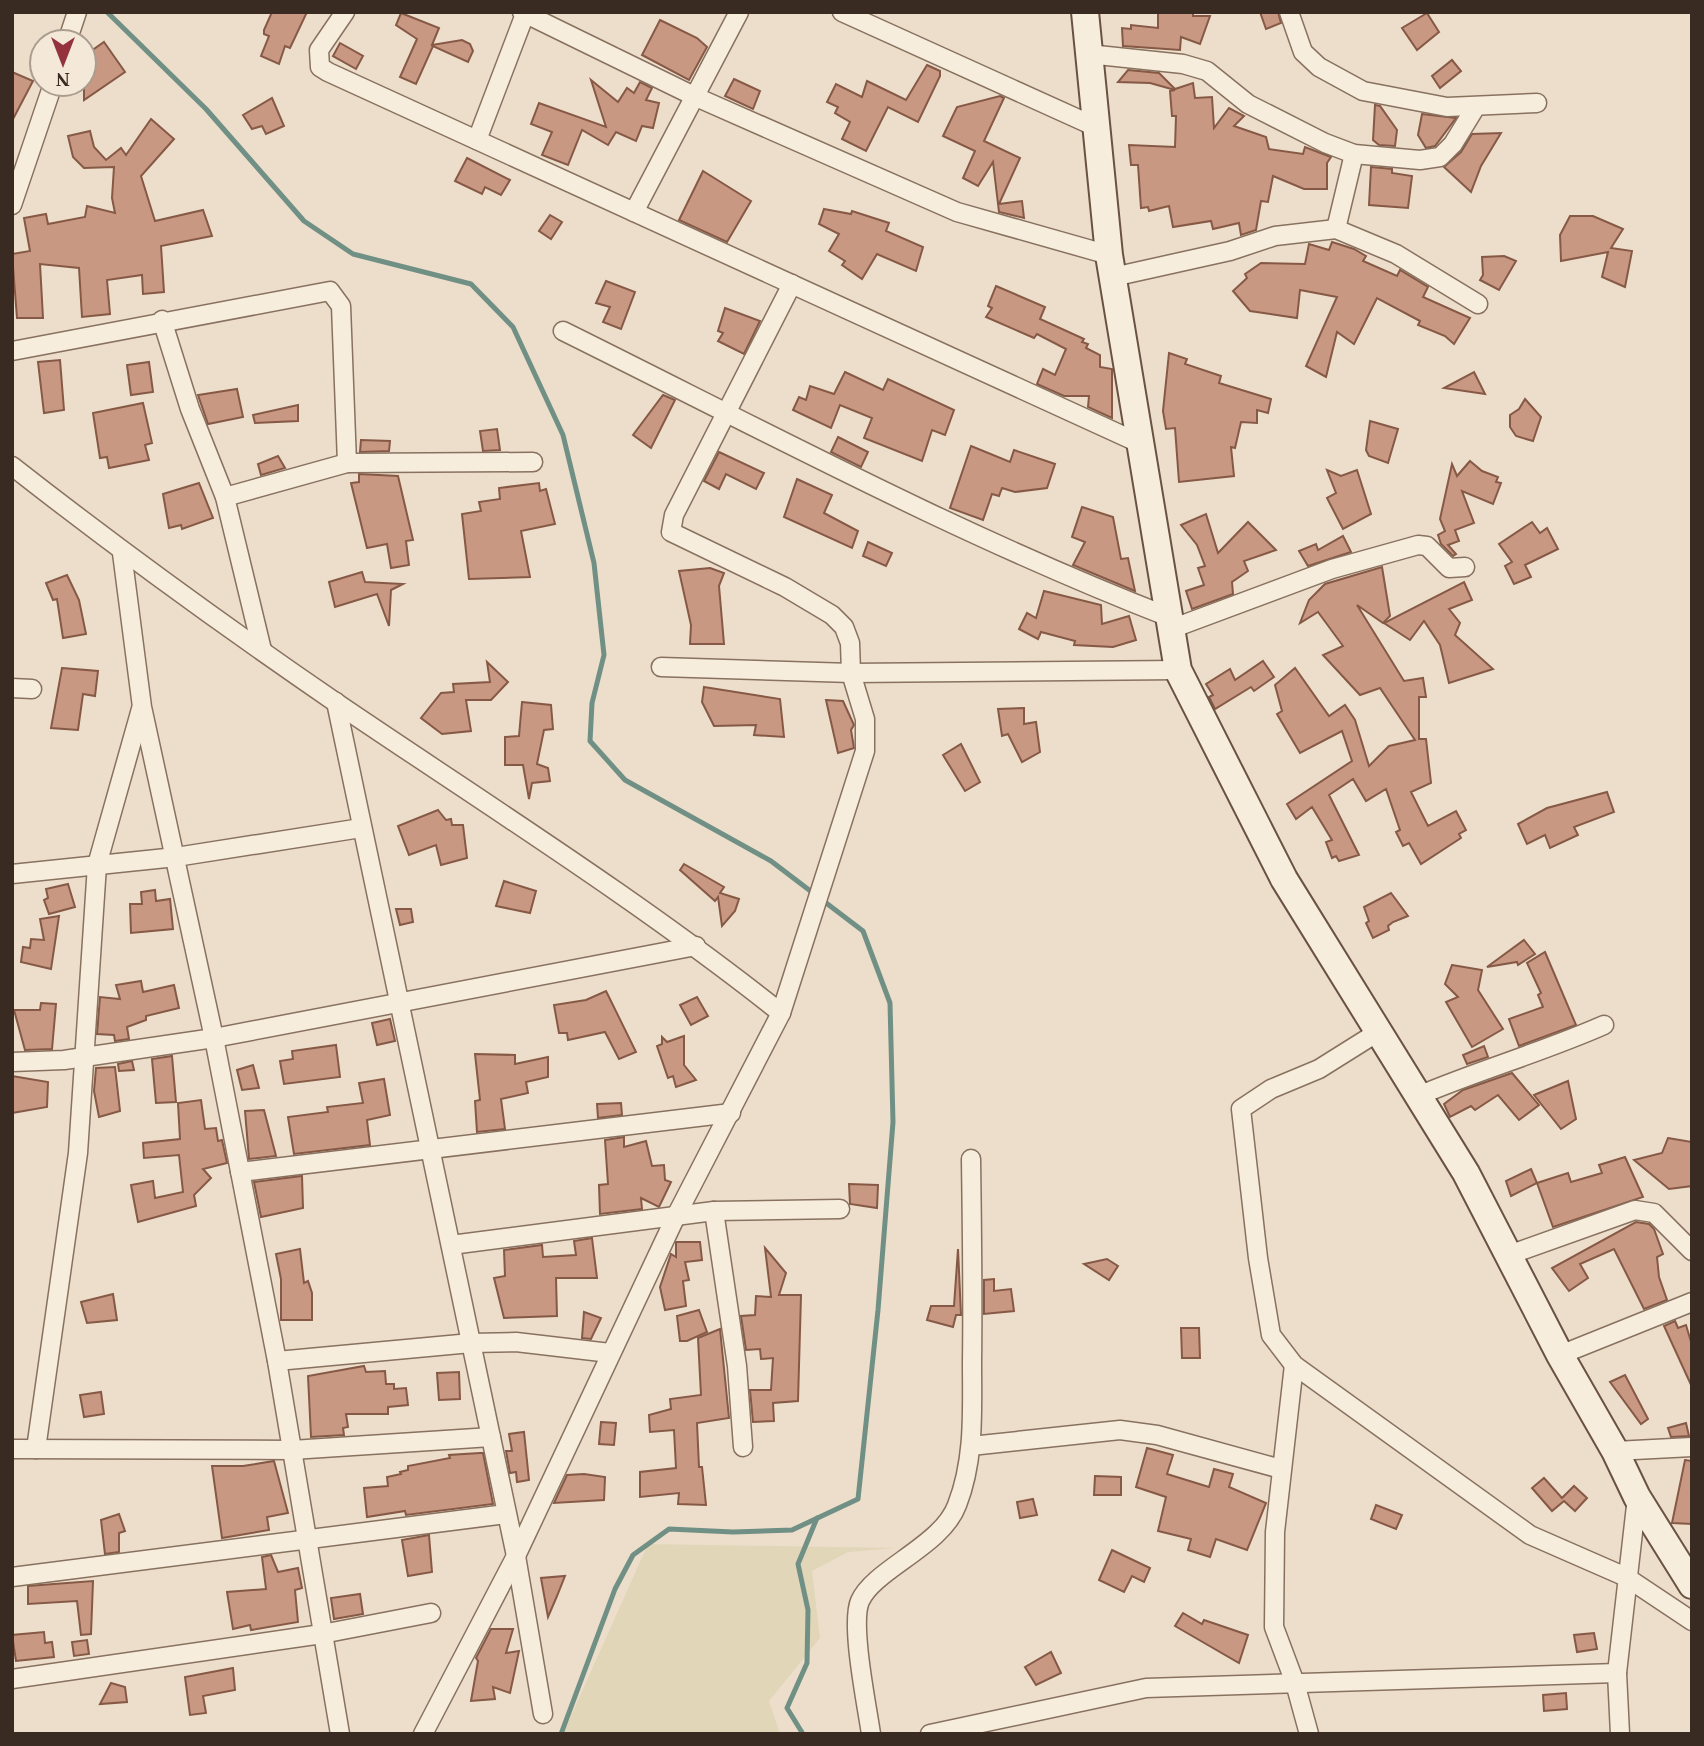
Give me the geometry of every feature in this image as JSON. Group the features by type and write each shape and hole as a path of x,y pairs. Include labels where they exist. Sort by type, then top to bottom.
{"street":[{"path":"345,12 319,50 320,67 1139,443"},
{"path":"634,212 739,12"},
{"path":"842,12 1096,127"},
{"path":"1085,12 1111,266 1178,670 1284,879 1466,1173 1637,1497 1692,1585"},
{"path":"1289,12 1303,52 1319,67 1363,91 1447,107 1475,108 1537,103"},
{"path":"477,140 524,13 696,97 957,212 1111,266 1230,251 1275,236 1335,229 1396,254 1478,304"},
{"path":"1088,54 1183,64 1207,71 1248,104 1325,143 1354,154 1420,160 1440,157 1453,144 1475,108"},
{"path":"12,205 16,184 48,98"},
{"path":"1335,229 1354,154"},
{"path":"423,1734 516,1556 676,1216 781,1013 864,751 865,719 851,673 850,643 844,627 832,615 785,587 671,533 674,515 792,284"},
{"path":"12,351 162,320 330,290 341,306 346,463"},
{"path":"162,320 190,410 225,497 262,650"},
{"path":"563,331 955,525 1170,623 1332,569 1418,545 1427,546 1449,568 1465,567"},
{"path":"225,497 346,463 533,462"},
{"path":"12,466 122,553 696,946 781,1013"},
{"path":"122,553 142,707 214,1038 277,1361 340,1734"},
{"path":"661,667 851,673 1178,670"},
{"path":"12,688 32,689"},
{"path":"336,702 361,828 433,1149 516,1556 542,1714"},
{"path":"36,1449 78,1153 97,865 142,707"},
{"path":"12,874 176,857 361,828"},
{"path":"12,1062 85,1057 214,1038 696,946"},
{"path":"1418,1096 1473,1072 1552,1048 1604,1025"},
{"path":"1378,1032 1319,1069 1271,1089 1241,1110 1258,1258 1271,1335 1294,1365 1530,1535 1626,1577 1692,1621"},
{"path":"240,1172 731,1113"},
{"path":"871,1734 858,1638 860,1602 870,1587 921,1548 953,1514 971,1446 974,1277 971,1160"},
{"path":"451,1245 714,1211 840,1209"},
{"path":"1509,1255 1635,1210 1654,1213 1692,1251"},
{"path":"714,1211 737,1366 743,1447"},
{"path":"1560,1355 1692,1302"},
{"path":"277,1361 471,1343 516,1342 610,1353"},
{"path":"1294,1365 1275,1532 1274,1627 1295,1683 1309,1734"},
{"path":"971,1446 1119,1430 1157,1435 1281,1469"},
{"path":"12,1449 292,1450 491,1437"},
{"path":"1615,1451 1692,1447"},
{"path":"1620,1734 1617,1673 1637,1497"},
{"path":"12,1577 506,1514"},
{"path":"12,1679 322,1634 431,1613"},
{"path":"930,1734 1146,1688 1617,1673"}],"shaded area":[{"path":"648,1544 895,1548 848,1552 812,1571 820,1638 769,1701 780,1734 563,1734"}],"building":[{"path":"272,12 307,12 290,48 285,46 279,64 261,56 269,36 264,34 264,30"},
{"path":"1158,12 1193,12 1193,16 1210,16 1200,44 1181,37 1180,50 1123,46 1122,28 1131,29 1131,25 1158,28"},
{"path":"1260,12 1278,12 1281,23 1266,29"},
{"path":"401,13 439,28 432,45 462,40 470,44 473,51 468,62 433,46 416,84 400,77 417,39 396,25"},
{"path":"1427,13 1439,32 1417,50 1402,28"},
{"path":"660,20 697,38 707,47 689,80 642,55"},
{"path":"104,42 125,72 98,90 98,46"},
{"path":"340,43 363,56 356,69 333,56"},
{"path":"1452,60 1461,71 1440,88 1432,76"},
{"path":"927,65 940,71 940,76 918,122 888,107 866,151 842,139 850,122 835,113 838,107 827,102 836,84 862,97 867,81 906,100"},
{"path":"1128,70 1159,73 1175,89 1193,83 1195,98 1212,97 1214,128 1229,108 1244,116 1234,126 1266,137 1269,149 1303,154 1305,147 1331,157 1327,163 1327,189 1304,189 1273,176 1268,202 1261,201 1256,230 1241,235 1239,223 1213,229 1211,221 1173,227 1169,206 1149,211 1148,207 1141,208 1138,165 1131,165 1129,145 1175,147 1176,116 1172,116 1170,91 1175,90 1150,83 1118,82"},
{"path":"12,72 28,79 28,91 12,121"},
{"path":"734,79 760,91 753,109 725,96"},
{"path":"591,80 618,102 627,88 634,93 640,82 652,88 646,100 659,103 653,128 642,126 636,141 616,132 608,145 582,130 568,165 542,155 552,132 531,124 539,103 606,127"},
{"path":"1000,96 1004,98 984,141 1020,158 999,204 1022,201 1024,218 999,212 993,162 978,186 963,178 975,151 943,136 957,107"},
{"path":"272,98 284,126 266,134 262,126 252,129 243,115"},
{"path":"1375,105 1380,106 1397,130 1395,146 1379,145 1373,140"},
{"path":"1422,114 1456,118 1435,146 1426,148 1418,135"},
{"path":"151,119 174,139 141,176 155,221 203,210 212,236 161,246 164,292 143,294 142,275 107,280 110,314 82,317 79,268 40,264 43,318 17,318 12,254 30,251 24,218 46,214 48,224 85,217 87,206 115,213 112,198 114,167 84,168 73,157 68,136 90,131 94,147 106,160 121,148 126,155"},
{"path":"1501,133 1481,166 1471,192 1444,167 1461,152 1472,134"},
{"path":"467,158 510,180 501,195 485,187 482,194 455,181"},
{"path":"1371,167 1392,169 1392,173 1412,176 1408,208 1369,205"},
{"path":"703,171 751,201 727,242 679,220"},
{"path":"824,209 851,214 852,211 889,223 886,231 923,247 916,271 877,254 862,279 842,265 845,261 829,251 839,234 819,224"},
{"path":"550,215 562,222 551,239 539,231"},
{"path":"1570,216 1593,216 1623,229 1611,248 1632,251 1625,287 1602,277 1608,252 1561,261 1560,235"},
{"path":"1332,242 1354,249 1366,256 1363,261 1397,276 1400,270 1428,287 1423,297 1470,318 1454,344 1445,336 1418,325 1420,321 1377,298 1354,344 1337,332 1326,377 1306,366 1337,297 1300,290 1297,318 1250,311 1233,291 1247,278 1245,274 1261,263 1305,264 1309,244 1329,250"},
{"path":"1504,256 1516,261 1499,290 1480,280 1483,275 1482,257"},
{"path":"606,281 635,292 621,329 603,322 610,307 596,303"},
{"path":"996,286 1045,307 1040,319 1084,339 1082,342 1088,344 1086,348 1100,355 1100,367 1112,369 1112,418 1088,407 1089,396 1064,396 1037,384 1043,369 1055,375 1066,349 1037,334 1034,338 986,317 992,308 988,306"},
{"path":"725,308 760,321 744,354 718,341 723,333 718,331"},
{"path":"1169,353 1187,359 1185,364 1221,376 1219,383 1271,399 1268,413 1257,410 1257,423 1241,422 1235,448 1231,447 1234,476 1179,482 1175,428 1166,429 1163,411"},
{"path":"60,360 64,410 44,413 38,362"},
{"path":"149,362 153,392 131,395 127,365"},
{"path":"845,372 883,390 888,379 954,410 945,435 932,430 922,461 864,438 872,418 840,405 831,428 793,410 799,397 806,400 810,386 834,394"},
{"path":"1474,372 1485,394 1444,388"},
{"path":"237,389 243,417 208,424 198,395"},
{"path":"663,395 675,400 651,448 633,435"},
{"path":"1525,399 1541,417 1533,441 1516,436 1510,427 1510,415 1519,409"},
{"path":"143,403 152,443 145,445 149,460 109,468 107,457 100,458 93,413"},
{"path":"298,405 298,421 255,423 253,415"},
{"path":"1370,421 1398,429 1388,463 1369,456 1366,450"},
{"path":"497,429 500,450 483,451 480,431"},
{"path":"838,437 868,452 861,467 831,452"},
{"path":"361,440 390,441 389,451 360,452"},
{"path":"971,446 1010,462 1014,450 1055,464 1047,488 1015,492 1002,488 999,496 992,494 983,520 950,508"},
{"path":"719,452 764,473 756,489 726,474 719,489 704,481"},
{"path":"278,456 285,468 261,475 258,464"},
{"path":"1470,461 1482,471 1498,477 1496,482 1501,483 1493,504 1462,491 1474,523 1455,530 1459,541 1448,545 1456,554 1453,556 1441,544 1438,535 1445,531 1440,519 1452,464 1457,476"},
{"path":"1327,470 1341,476 1357,470 1371,514 1343,529 1327,498 1336,493"},
{"path":"359,474 398,476 413,540 406,541 409,565 391,568 387,544 367,548 351,483 359,482"},
{"path":"797,479 832,495 824,513 858,531 852,548 784,517"},
{"path":"199,483 213,518 182,529 181,525 169,528 163,494"},
{"path":"539,483 540,491 546,489 555,524 521,531 530,577 469,579 462,514 481,511 479,502 500,499 499,488"},
{"path":"1082,507 1113,517 1121,559 1128,558 1135,591 1073,565 1085,542 1072,537"},
{"path":"1206,514 1218,553 1248,522 1276,550 1244,561 1248,571 1232,582 1233,594 1192,609 1186,591 1204,585 1198,568 1205,566 1197,545 1181,525"},
{"path":"1532,522 1540,533 1547,528 1558,549 1525,565 1531,577 1514,584 1505,566 1512,562 1499,544"},
{"path":"1343,536 1351,552 1308,566 1299,551 1316,544 1318,550"},
{"path":"868,542 892,553 886,566 863,556"},
{"path":"1382,567 1390,616 1383,623 1357,605 1404,681 1423,678 1426,697 1419,697 1419,739 1426,739 1431,783 1411,792 1428,826 1456,811 1466,830 1459,834 1461,838 1421,864 1409,843 1403,846 1396,832 1400,830 1386,789 1366,801 1353,779 1329,795 1359,855 1339,861 1336,856 1332,858 1326,842 1332,840 1312,807 1296,819 1287,804 1352,761 1342,731 1300,753 1277,714 1282,711 1275,685 1295,668 1329,716 1345,705 1355,720 1369,766 1389,746 1415,740 1380,688 1360,695 1323,655 1343,646 1318,612 1300,623 1309,600 1325,584"},
{"path":"710,568 724,573 719,586 724,644 690,644 691,625 679,571"},
{"path":"362,572 365,582 403,584 391,590 389,626 377,594 335,607 329,582"},
{"path":"67,575 79,600 86,634 63,638 57,599 53,600 46,583"},
{"path":"1464,582 1472,600 1449,609 1460,623 1455,635 1493,669 1449,683 1440,645 1424,621 1410,640 1384,623"},
{"path":"1044,591 1101,605 1102,624 1129,616 1136,640 1113,647 1074,645 1075,641 1041,632 1038,639 1019,629 1027,613 1036,618"},
{"path":"1263,661 1274,677 1254,691 1251,687 1215,709 1209,697 1213,695 1206,684 1230,669 1235,680"},
{"path":"487,662 508,682 491,700 466,700 471,731 442,734 421,718 441,693 454,692 453,684 490,682"},
{"path":"62,668 98,671 95,696 83,694 78,730 51,728"},
{"path":"704,687 780,699 784,737 754,735 756,725 714,726 702,702"},
{"path":"826,700 843,701 854,725 851,730 854,748 838,753"},
{"path":"522,702 551,705 553,729 544,730 537,764 548,768 550,781 532,783 529,799 523,765 505,765 505,737 519,736"},
{"path":"1024,708 1024,724 1036,722 1040,752 1022,762 1008,734 1002,736 998,709"},
{"path":"961,744 980,782 965,791 943,755"},
{"path":"1607,792 1614,812 1574,827 1578,835 1550,848 1545,835 1527,844 1518,824 1547,808"},
{"path":"438,810 446,820 451,819 452,825 463,825 467,858 441,865 436,845 409,855 398,826"},
{"path":"684,864 724,887 720,893 739,899 735,911 722,926 718,897 715,901 680,870"},
{"path":"504,881 536,891 530,913 496,906"},
{"path":"68,884 75,907 49,914 44,900 48,898 46,889"},
{"path":"155,890 156,901 170,899 173,929 131,933 130,904 142,904 141,892"},
{"path":"1391,893 1408,916 1393,922 1388,926 1389,930 1373,938 1366,923 1369,921 1364,907"},
{"path":"396,909 411,909 413,922 400,925"},
{"path":"59,916 51,969 21,962 23,947 30,948 31,939 44,940 40,919"},
{"path":"1524,940 1535,954 1518,965 1517,962 1487,967"},
{"path":"1545,952 1576,1025 1519,1046 1509,1019 1543,1007 1538,995 1541,993 1527,963"},
{"path":"1452,965 1482,970 1478,990 1503,1029 1472,1047 1446,1002 1458,997 1445,984"},
{"path":"141,981 143,992 174,985 179,1008 146,1016 146,1020 127,1027 129,1039 115,1041 114,1035 97,1034 100,997 120,999 116,985"},
{"path":"606,991 636,1052 619,1059 605,1032 568,1040 567,1033 559,1033 554,1005 586,1000"},
{"path":"697,997 708,1016 691,1025 680,1005"},
{"path":"41,1003 56,1004 52,1049 25,1050 14,1010 40,1010"},
{"path":"390,1019 395,1041 377,1045 372,1023"},
{"path":"684,1036 684,1065 696,1080 676,1087 673,1076 668,1078 657,1046 662,1044 662,1037 667,1042"},
{"path":"336,1045 340,1077 284,1084 280,1061 293,1059 292,1051"},
{"path":"1484,1046 1488,1057 1467,1064 1463,1055"},
{"path":"475,1054 515,1055 515,1064 548,1057 548,1077 526,1082 528,1093 501,1099 505,1129 477,1132 475,1101 480,1100"},
{"path":"172,1056 176,1102 156,1103 152,1059"},
{"path":"132,1061 134,1070 119,1071 118,1064"},
{"path":"253,1065 259,1088 242,1090 237,1070"},
{"path":"115,1067 120,1111 99,1117 94,1091 96,1068"},
{"path":"1512,1073 1539,1105 1519,1120 1498,1095 1475,1110 1471,1106 1450,1117 1444,1104 1463,1090"},
{"path":"12,1076 48,1082 47,1107 12,1113"},
{"path":"384,1079 390,1115 367,1120 370,1145 294,1154 288,1117 328,1112 327,1107 363,1103 359,1083"},
{"path":"1568,1081 1576,1119 1561,1129 1534,1095"},
{"path":"201,1100 205,1129 216,1128 218,1141 222,1140 227,1163 203,1169 211,1178 194,1195 196,1206 138,1222 131,1185 153,1181 155,1198 183,1192 179,1155 144,1158 143,1143 180,1139 178,1103"},
{"path":"621,1103 622,1115 598,1118 597,1104"},
{"path":"264,1110 276,1156 249,1159 245,1111"},
{"path":"624,1137 624,1147 646,1141 652,1166 664,1165 665,1180 671,1182 659,1207 641,1198 642,1209 600,1214 599,1185 608,1184 605,1140"},
{"path":"1668,1138 1692,1142 1692,1186 1669,1189 1634,1160 1662,1153"},
{"path":"1625,1157 1643,1197 1553,1227 1537,1183 1568,1173 1571,1182 1602,1173 1599,1165"},
{"path":"1531,1169 1537,1183 1511,1196 1506,1181"},
{"path":"302,1176 303,1208 261,1217 254,1182"},
{"path":"849,1184 878,1185 877,1208 850,1204"},
{"path":"1636,1222 1649,1224 1654,1229 1663,1254 1657,1257 1659,1277 1667,1300 1644,1309 1614,1249 1580,1264 1588,1278 1569,1291 1552,1268"},
{"path":"592,1238 597,1278 556,1278 557,1316 504,1318 494,1278 505,1276 504,1250 542,1245 543,1257 576,1255 574,1241"},
{"path":"676,1242 700,1242 702,1260 685,1262 689,1280 683,1281 686,1306 665,1310 660,1287 671,1254 676,1257"},
{"path":"765,1248 786,1273 779,1295 801,1295 798,1401 773,1403 774,1421 753,1422 750,1390 771,1390 773,1358 761,1359 760,1349 746,1350 741,1316 755,1315 756,1296 771,1297"},
{"path":"300,1249 304,1283 308,1281 312,1293 312,1320 281,1320 281,1279 276,1254"},
{"path":"958,1249 961,1315 956,1315 953,1327 927,1320 931,1306 954,1306"},
{"path":"1107,1259 1118,1266 1109,1280 1084,1264"},
{"path":"994,1279 994,1291 1011,1289 1014,1311 984,1314 984,1280"},
{"path":"113,1294 117,1320 87,1323 81,1302"},
{"path":"699,1310 707,1332 687,1341 680,1341 677,1316"},
{"path":"584,1312 601,1318 591,1339 582,1338"},
{"path":"1675,1321 1678,1328 1686,1325 1692,1345 1692,1387 1664,1326"},
{"path":"1181,1328 1199,1328 1200,1358 1182,1358"},
{"path":"720,1329 729,1418 697,1423 699,1467 702,1467 706,1505 678,1504 679,1493 640,1497 640,1472 676,1468 674,1430 650,1432 649,1415 671,1409 670,1399 701,1395 698,1338"},
{"path":"364,1366 366,1372 385,1371 386,1384 394,1384 394,1389 406,1388 408,1405 388,1407 388,1414 346,1414 348,1427 343,1428 344,1435 311,1437 308,1376"},
{"path":"459,1372 460,1399 439,1400 437,1373"},
{"path":"1625,1375 1648,1419 1641,1424 1610,1382"},
{"path":"101,1392 104,1414 84,1417 80,1395"},
{"path":"601,1422 616,1423 614,1445 599,1444"},
{"path":"1686,1423 1689,1436 1671,1437 1668,1428"},
{"path":"524,1432 529,1480 517,1482 516,1472 510,1473 506,1451 512,1451 509,1434"},
{"path":"1147,1448 1173,1455 1167,1474 1209,1487 1214,1469 1233,1474 1229,1487 1266,1503 1247,1550 1216,1539 1210,1557 1188,1550 1191,1539 1158,1531 1166,1497 1136,1487"},
{"path":"483,1453 493,1504 367,1517 364,1488 388,1486 387,1477 401,1474 400,1472 408,1470 408,1466 450,1458 449,1455"},
{"path":"1685,1460 1692,1461 1692,1524 1672,1523"},
{"path":"274,1461 288,1513 267,1517 269,1530 222,1538 212,1466 243,1466"},
{"path":"567,1475 605,1477 604,1500 554,1503"},
{"path":"1095,1476 1121,1477 1121,1495 1094,1495"},
{"path":"1544,1478 1562,1498 1574,1486 1587,1498 1575,1511 1564,1501 1552,1511 1532,1488"},
{"path":"1033,1499 1037,1515 1020,1518 1017,1502"},
{"path":"1376,1505 1402,1515 1396,1529 1371,1519"},
{"path":"119,1514 125,1531 119,1533 119,1552 105,1554 101,1520"},
{"path":"429,1535 432,1572 408,1576 402,1540"},
{"path":"1112,1550 1150,1568 1144,1582 1132,1576 1124,1592 1099,1580"},
{"path":"271,1555 278,1572 298,1568 302,1588 295,1590 298,1622 251,1630 250,1625 233,1629 227,1592 266,1589 262,1557"},
{"path":"565,1576 557,1596 548,1617 541,1578"},
{"path":"93,1581 91,1634 81,1635 77,1601 28,1604 28,1586"},
{"path":"360,1594 363,1614 334,1619 331,1598"},
{"path":"1183,1613 1202,1624 1204,1620 1248,1635 1239,1663 1175,1626"},
{"path":"491,1629 513,1629 506,1653 519,1651 510,1693 493,1687 495,1699 471,1701 478,1661 476,1658"},
{"path":"44,1632 45,1643 52,1642 54,1657 16,1661 12,1635"},
{"path":"1594,1633 1597,1649 1577,1652 1574,1635"},
{"path":"87,1640 89,1654 74,1656 72,1642"},
{"path":"1051,1652 1061,1673 1036,1685 1025,1667"},
{"path":"233,1668 235,1690 203,1696 206,1713 190,1715 185,1677"},
{"path":"111,1683 125,1687 127,1702 100,1704"},
{"path":"1566,1693 1567,1709 1544,1711 1543,1695"}],"waterway":[{"path":"107,12 206,109 304,221 353,254 471,284 513,327 563,435 594,563 604,655 592,703 590,741 625,780 771,861 863,931 890,1003 893,1122 878,1310 858,1499 792,1530 733,1532 669,1529 633,1555 615,1589 561,1734"},
{"path":"803,1734 787,1708 807,1663 808,1610 798,1564 817,1518"}]}
